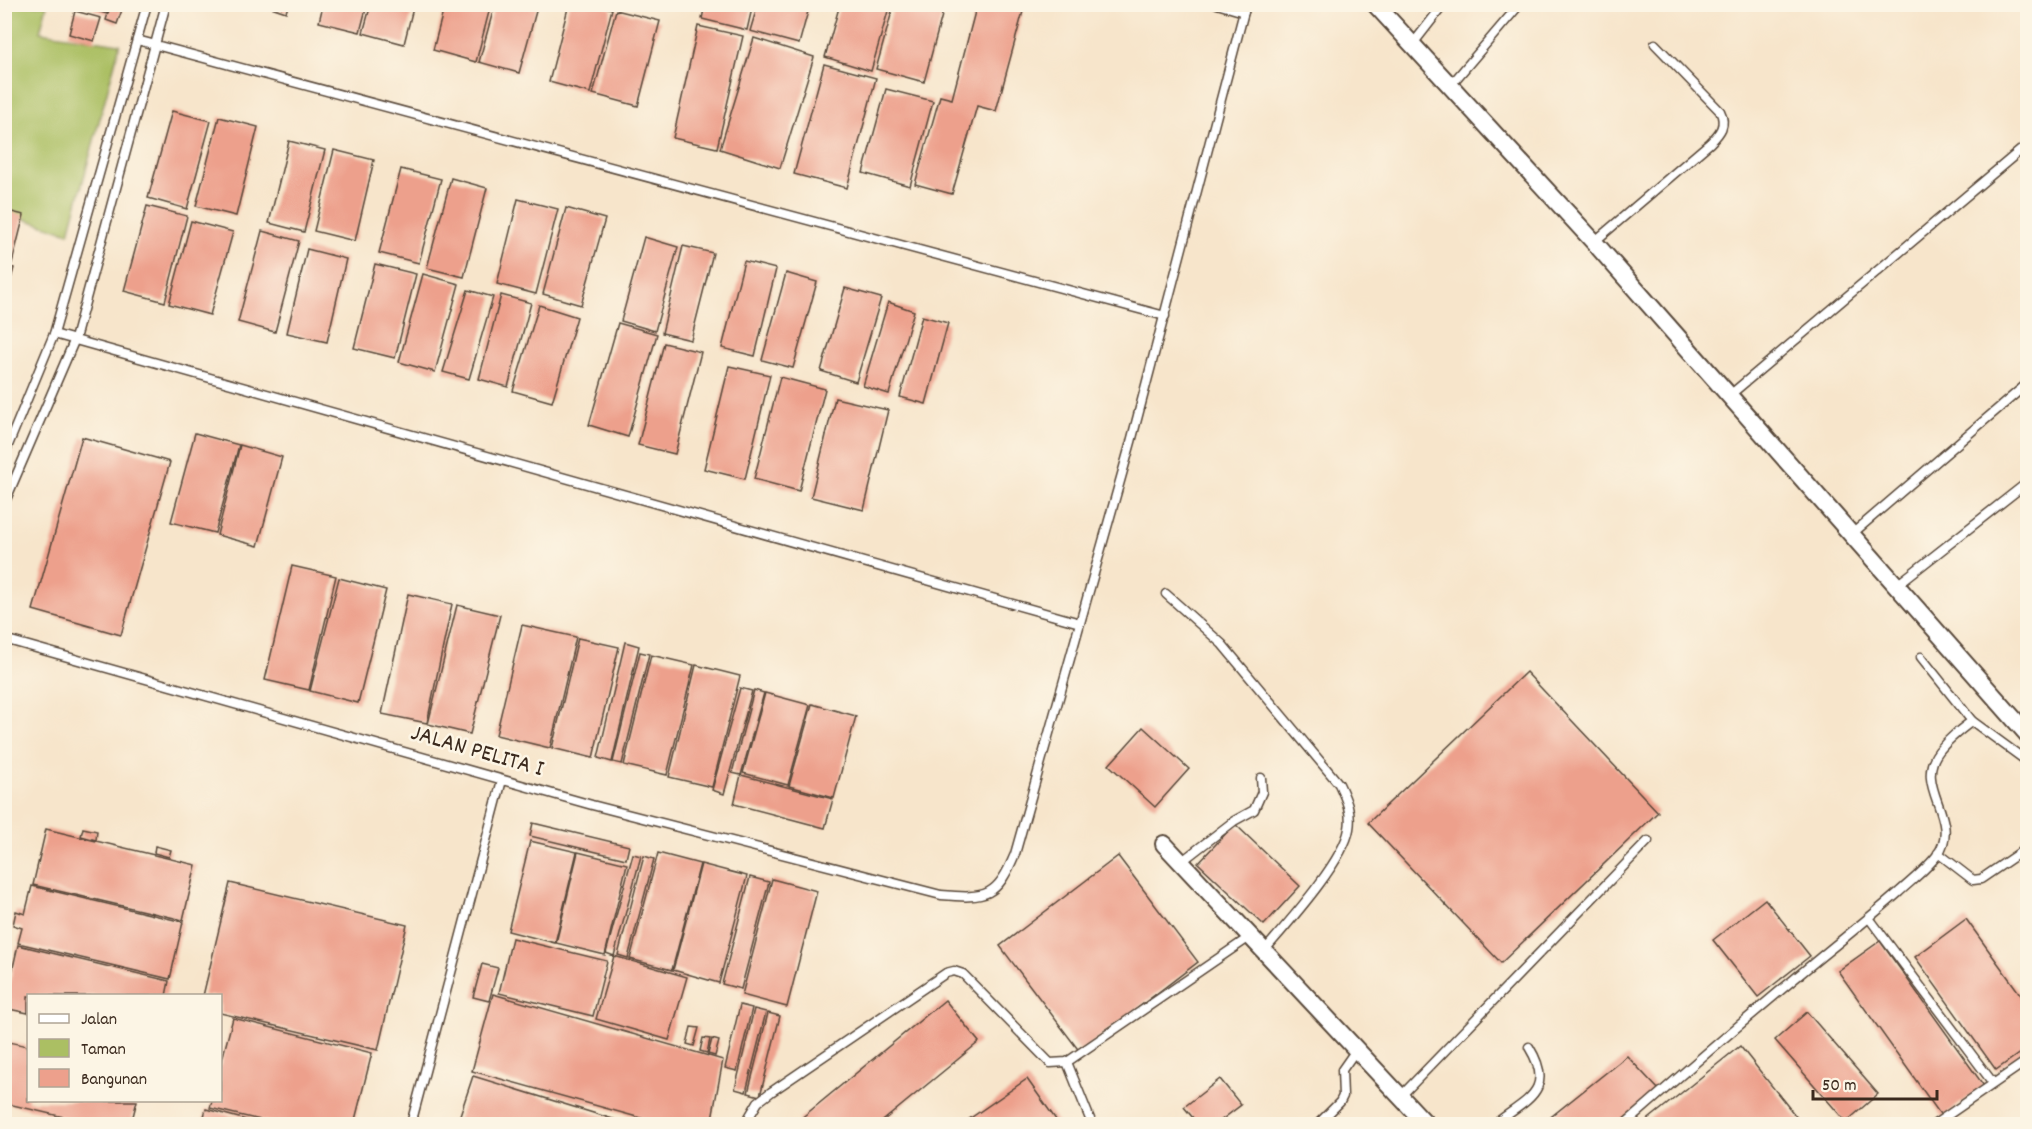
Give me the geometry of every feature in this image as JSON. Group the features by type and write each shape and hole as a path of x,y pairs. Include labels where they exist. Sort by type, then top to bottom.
{"street":[{"path":"1375,4 1594,242 2028,735"},
{"path":"1164,844 1356,1050 1401,1095 1426,1125"}],"lane":[{"path":"4,455 54,334 147,4"},
{"path":"4,504 75,339 166,4"},
{"path":"1217,4 1245,8"},
{"path":"1412,45 1444,4"},
{"path":"1450,86 1520,4"},
{"name":"JALAN PELITA I","path":"4,639 502,780 941,895 964,897 985,894 997,888 1006,876 1015,854 1165,316 1245,8"},
{"path":"137,40 1165,316"},
{"path":"1594,242 1710,143 1722,129 1723,117 1720,111 1654,44"},
{"path":"1730,395 2028,144"},
{"path":"54,334 1080,623"},
{"path":"1852,534 2028,383"},
{"path":"1897,585 2028,482"},
{"path":"1166,594 1229,652 1339,784 1350,811 1349,829 1344,846 1264,951"},
{"path":"1921,657 1972,721 2028,762"},
{"path":"1625,1125 1869,918 1923,870 1938,853 1945,839 1946,829 1931,788 1929,775 1932,764 1949,739 1972,721"},
{"path":"1181,862 1234,821 1254,810 1262,792 1261,778"},
{"path":"411,1125 502,780"},
{"path":"1401,1095 1648,841"},
{"path":"1938,853 1973,880 1981,879 2028,847"},
{"path":"1869,918 1993,1083"},
{"path":"745,1125 758,1102 771,1092 946,973 954,971 963,974 1050,1063 1067,1062 1251,936"},
{"path":"1495,1125 1538,1089 1542,1073 1529,1047"},
{"path":"1318,1125 1343,1096 1342,1070 1356,1050"},
{"path":"1935,1125 2028,1060"},
{"path":"1067,1062 1092,1125"}],"green space":[{"path":"5,5 47,5 40,32 120,44 69,233 5,213"}],"building":[{"path":"95,4 109,4 107,14 94,10"},
{"path":"111,4 124,4 117,24 106,20"},
{"path":"262,4 289,4 286,12"},
{"path":"371,4 414,4 404,44 363,33"},
{"path":"445,4 491,4 476,62 433,50"},
{"path":"495,4 538,4 519,73 479,62"},
{"path":"569,4 596,4 612,9 590,93 549,82"},
{"path":"705,4 753,4 747,30 702,19"},
{"path":"758,4 810,4 799,44 750,31"},
{"path":"840,4 890,4 871,71 825,57"},
{"path":"894,4 945,4 924,82 876,69"},
{"path":"977,4 1025,4 996,111 977,106 952,194 915,184 940,96 952,99"},
{"path":"323,5 367,5 360,32 319,22"},
{"path":"616,10 660,21 638,106 593,94"},
{"path":"75,11 101,18 94,41 69,34"},
{"path":"698,26 743,36 717,148 673,138"},
{"path":"754,38 814,57 780,168 720,149"},
{"path":"824,64 876,78 847,188 794,174"},
{"path":"886,89 933,101 910,186 863,173"},
{"path":"172,111 211,121 187,209 148,198"},
{"path":"219,117 258,127 236,216 196,206"},
{"path":"289,141 325,150 304,232 269,223"},
{"path":"334,150 374,160 355,241 314,231"},
{"path":"401,169 441,179 419,263 379,253"},
{"path":"451,178 487,188 464,277 427,268"},
{"path":"518,199 558,209 536,294 497,284"},
{"path":"147,206 187,216 165,302 124,291"},
{"path":"566,208 605,219 581,305 543,294"},
{"path":"4,210 24,215 12,263 4,261"},
{"path":"191,221 233,232 210,315 169,304"},
{"path":"262,231 299,241 275,332 238,322"},
{"path":"644,237 678,247 655,331 621,321"},
{"path":"683,246 713,253 691,340 662,333"},
{"path":"307,249 346,259 327,342 287,333"},
{"path":"744,261 776,269 755,356 722,348"},
{"path":"375,264 416,274 395,358 354,348"},
{"path":"4,265 14,268 5,301 4,301"},
{"path":"786,273 817,282 793,368 762,360"},
{"path":"423,274 459,284 435,372 399,362"},
{"path":"845,288 881,298 856,382 821,371"},
{"path":"468,290 493,297 469,379 443,372"},
{"path":"501,295 531,303 508,387 479,379"},
{"path":"888,302 914,311 889,394 863,386"},
{"path":"539,305 577,317 552,402 513,391"},
{"path":"922,316 948,323 926,404 900,397"},
{"path":"618,323 657,334 628,437 589,425"},
{"path":"664,343 701,352 675,454 638,445"},
{"path":"729,366 770,375 745,479 704,469"},
{"path":"780,377 825,389 799,491 754,479"},
{"path":"835,398 888,410 864,510 811,497"},
{"path":"195,433 239,445 215,533 171,522"},
{"path":"82,437 170,462 121,635 33,610"},
{"path":"240,445 282,457 258,546 217,535"},
{"path":"292,566 336,576 309,690 265,680"},
{"path":"339,578 386,590 358,703 310,691"},
{"path":"408,594 452,604 427,723 382,714"},
{"path":"457,605 500,615 470,734 428,724"},
{"path":"522,625 576,637 550,748 496,735"},
{"path":"578,638 619,647 593,758 552,748"},
{"path":"625,642 639,646 612,762 598,758"},
{"path":"640,652 649,654 622,764 613,762"},
{"path":"651,655 694,665 667,775 624,765"},
{"path":"696,665 740,676 712,787 669,777"},
{"path":"1526,672 1658,812 1501,963 1368,823"},
{"path":"740,688 752,691 724,794 712,790"},
{"path":"754,690 764,693 741,775 732,773"},
{"path":"765,693 810,705 788,785 743,773"},
{"path":"812,704 856,716 834,798 789,786"},
{"path":"1143,727 1189,769 1155,807 1109,765"},
{"path":"741,775 833,799 825,828 734,804"},
{"path":"533,823 629,846 626,859 530,836"},
{"path":"1235,824 1300,886 1264,925 1198,863"},
{"path":"83,828 97,831 96,840 81,836"},
{"path":"46,829 196,865 183,920 33,885"},
{"path":"530,841 577,852 555,943 508,931"},
{"path":"155,846 171,850 169,857 154,853"},
{"path":"578,852 627,864 605,955 556,943"},
{"path":"658,853 700,864 672,970 630,959"},
{"path":"633,854 641,856 614,956 606,953"},
{"path":"644,856 654,859 628,958 618,955"},
{"path":"1118,856 1198,962 1080,1052 1000,946"},
{"path":"701,864 747,876 719,983 673,970"},
{"path":"750,877 769,882 741,989 722,984"},
{"path":"772,879 817,891 787,1007 742,995"},
{"path":"230,883 407,925 378,1050 222,1013 222,994 203,994"},
{"path":"32,886 183,922 170,979 18,943 22,928 13,925 16,911 25,914"},
{"path":"1765,899 1810,956 1758,997 1713,940"},
{"path":"1966,919 2028,1005 2028,1047 1996,1070 1915,957"},
{"path":"512,938 607,961 593,1016 499,993"},
{"path":"1880,941 1984,1086 1942,1117 1838,971"},
{"path":"18,945 169,981 166,994 27,994 27,1013 4,1008"},
{"path":"614,956 687,977 669,1040 596,1019"},
{"path":"482,964 498,968 489,1001 473,997"},
{"path":"493,994 723,1060 711,1124 662,1124 472,1071"},
{"path":"945,1000 979,1042 879,1124 803,1124 799,1120"},
{"path":"740,1005 752,1008 737,1071 725,1068"},
{"path":"754,1009 766,1012 746,1092 735,1089"},
{"path":"1807,1012 1878,1094 1846,1122 1775,1040"},
{"path":"768,1013 780,1016 760,1096 748,1093"},
{"path":"233,1018 372,1053 354,1124 277,1124 210,1108 212,1102 222,1102 222,1059"},
{"path":"691,1027 699,1028 694,1046 687,1044"},
{"path":"703,1038 710,1039 707,1053 700,1051"},
{"path":"712,1039 719,1041 715,1056 708,1054"},
{"path":"4,1041 27,1046 27,1102 137,1102 131,1124 93,1124 4,1103"},
{"path":"1740,1046 1802,1124 1647,1124 1645,1122"},
{"path":"1627,1056 1659,1090 1618,1124 1542,1124"},
{"path":"473,1076 629,1124 457,1124"},
{"path":"1027,1079 1059,1124 962,1124"},
{"path":"1220,1079 1241,1105 1216,1124 1198,1124 1184,1107"},
{"path":"206,1109 261,1124 202,1124"}]}
